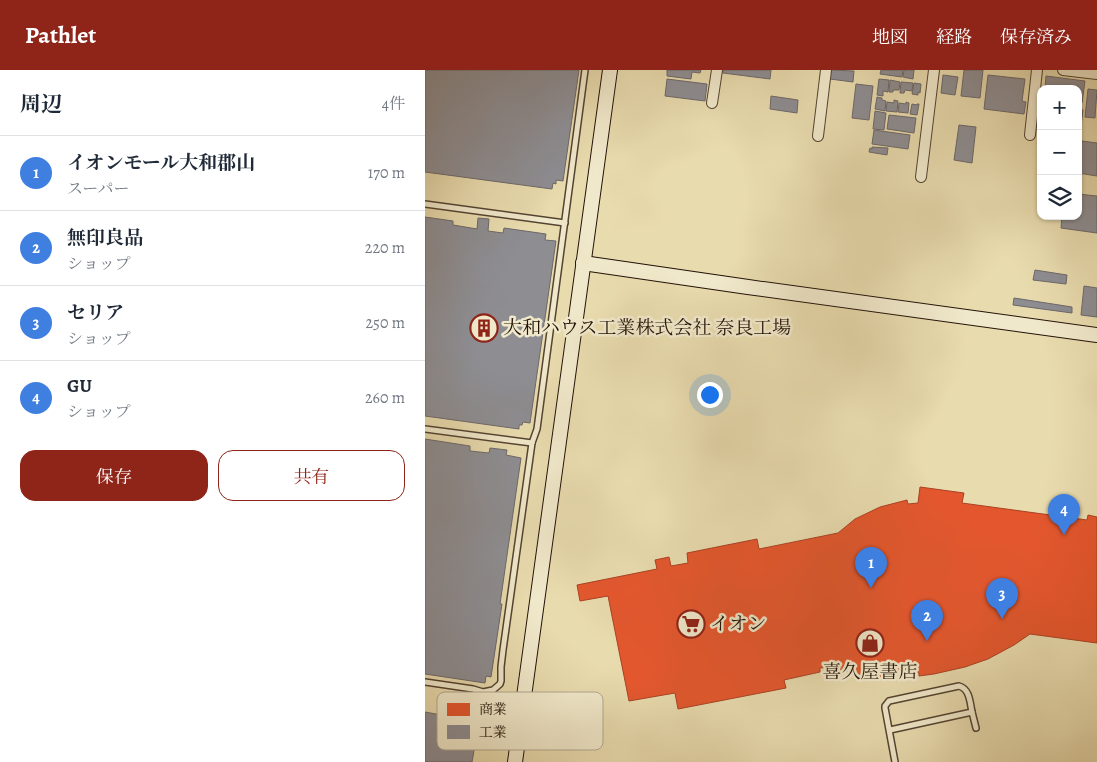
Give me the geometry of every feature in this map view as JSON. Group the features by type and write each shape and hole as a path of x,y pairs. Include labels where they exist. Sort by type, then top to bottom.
{"street":[{"path":"525,692 610,70"},
{"path":"712,103 717,70"},
{"path":"818,136 826,70"},
{"path":"921,177 933,70"},
{"path":"1030,135 1037,70"},
{"path":"1063,70 1097,74"},
{"path":"583,262 748,287 1097,335"}],"lane":[{"path":"425,682 473,688 486,692 497,688 501,681 503,650 532,443 537,429 585,70"},
{"path":"425,204 565,223"},
{"path":"425,430 532,443"},
{"path":"895,762 885,708 889,701 963,686 967,690 976,728"},
{"path":"889,730 972,712"}],"building: 商業":[{"path":"920,487 964,493 962,503 1087,520 1088,515 1097,517 1097,643 1030,634 988,659 965,667 934,674 919,676 919,673 886,673 886,677 879,677 851,673 831,667 820,668 820,672 784,680 786,688 678,709 675,693 629,701 608,596 580,601 577,585 657,569 655,560 669,557 671,566 688,563 687,553 757,539 759,549 838,533 855,519 880,507 907,500 908,504 918,503"}],"building: 工業":[{"path":"425,70 579,70 563,181 556,180 556,184 553,183 552,189 425,172"},
{"path":"667,70 701,70 700,73 692,72 691,79 667,76"},
{"path":"723,70 771,70 770,79 723,73"},
{"path":"831,70 854,71 853,82 830,79"},
{"path":"881,70 903,70 902,77 880,74"},
{"path":"904,70 914,70 913,79 903,77"},
{"path":"964,70 983,70 980,98 961,96"},
{"path":"943,75 958,77 955,95 941,93"},
{"path":"988,75 1025,79 1022,101 1026,102 1024,114 984,109"},
{"path":"1046,76 1085,81 1082,103 1082,85 1045,85"},
{"path":"667,79 707,84 705,101 665,96"},
{"path":"879,79 889,80 888,92 883,91 883,96 877,95"},
{"path":"890,80 900,82 899,90 889,92"},
{"path":"901,82 913,83 912,91 905,90 904,93 900,93"},
{"path":"914,83 921,84 918,95 912,94"},
{"path":"856,84 873,86 869,120 852,118"},
{"path":"1088,89 1097,90 1095,118 1085,117"},
{"path":"771,96 798,100 797,113 770,109"},
{"path":"877,97 886,101 885,111 875,109"},
{"path":"894,100 898,101 897,112 886,111 887,102 894,103"},
{"path":"906,102 909,103 908,113 898,112 899,103 906,104"},
{"path":"912,104 919,104 917,115 910,114"},
{"path":"875,111 886,113 884,130 873,129"},
{"path":"889,115 916,118 914,133 887,129"},
{"path":"959,125 976,127 972,163 954,160"},
{"path":"874,130 910,135 908,149 872,144"},
{"path":"1082,141 1097,143 1097,176 1082,174"},
{"path":"872,147 888,148 887,155 869,152"},
{"path":"1082,194 1097,196 1097,233 1061,228 1062,220 1082,220"},
{"name":"大和ハウス工業株式会社 奈良工場","path":"425,217 453,221 453,225 477,229 478,218 489,219 488,231 503,233 504,228 546,234 545,240 556,241 530,423 523,422 522,425 519,425 519,429 425,416"},
{"path":"1035,270 1067,275 1066,284 1033,280"},
{"path":"1084,286 1097,288 1097,317 1081,315"},
{"path":"1014,298 1072,307 1072,313 1013,305"},
{"path":"425,439 470,446 470,451 489,453 490,448 507,450 506,455 521,458 491,677 486,676 485,683 425,674"},
{"path":"425,712 437,714 437,750 474,750 472,762 425,762"}],"place":[{"name":"大和ハウス工業株式会社 奈良工場","path":"484,328"},
{"name":"GU","path":"1064,535"},
{"name":"イオンモール大和郡山","path":"871,588"},
{"name":"セリア","path":"1002,619"},
{"name":"イオン","path":"691,624"},
{"name":"無印良品","path":"927,641"},
{"name":"喜久屋書店","path":"870,643"}]}
